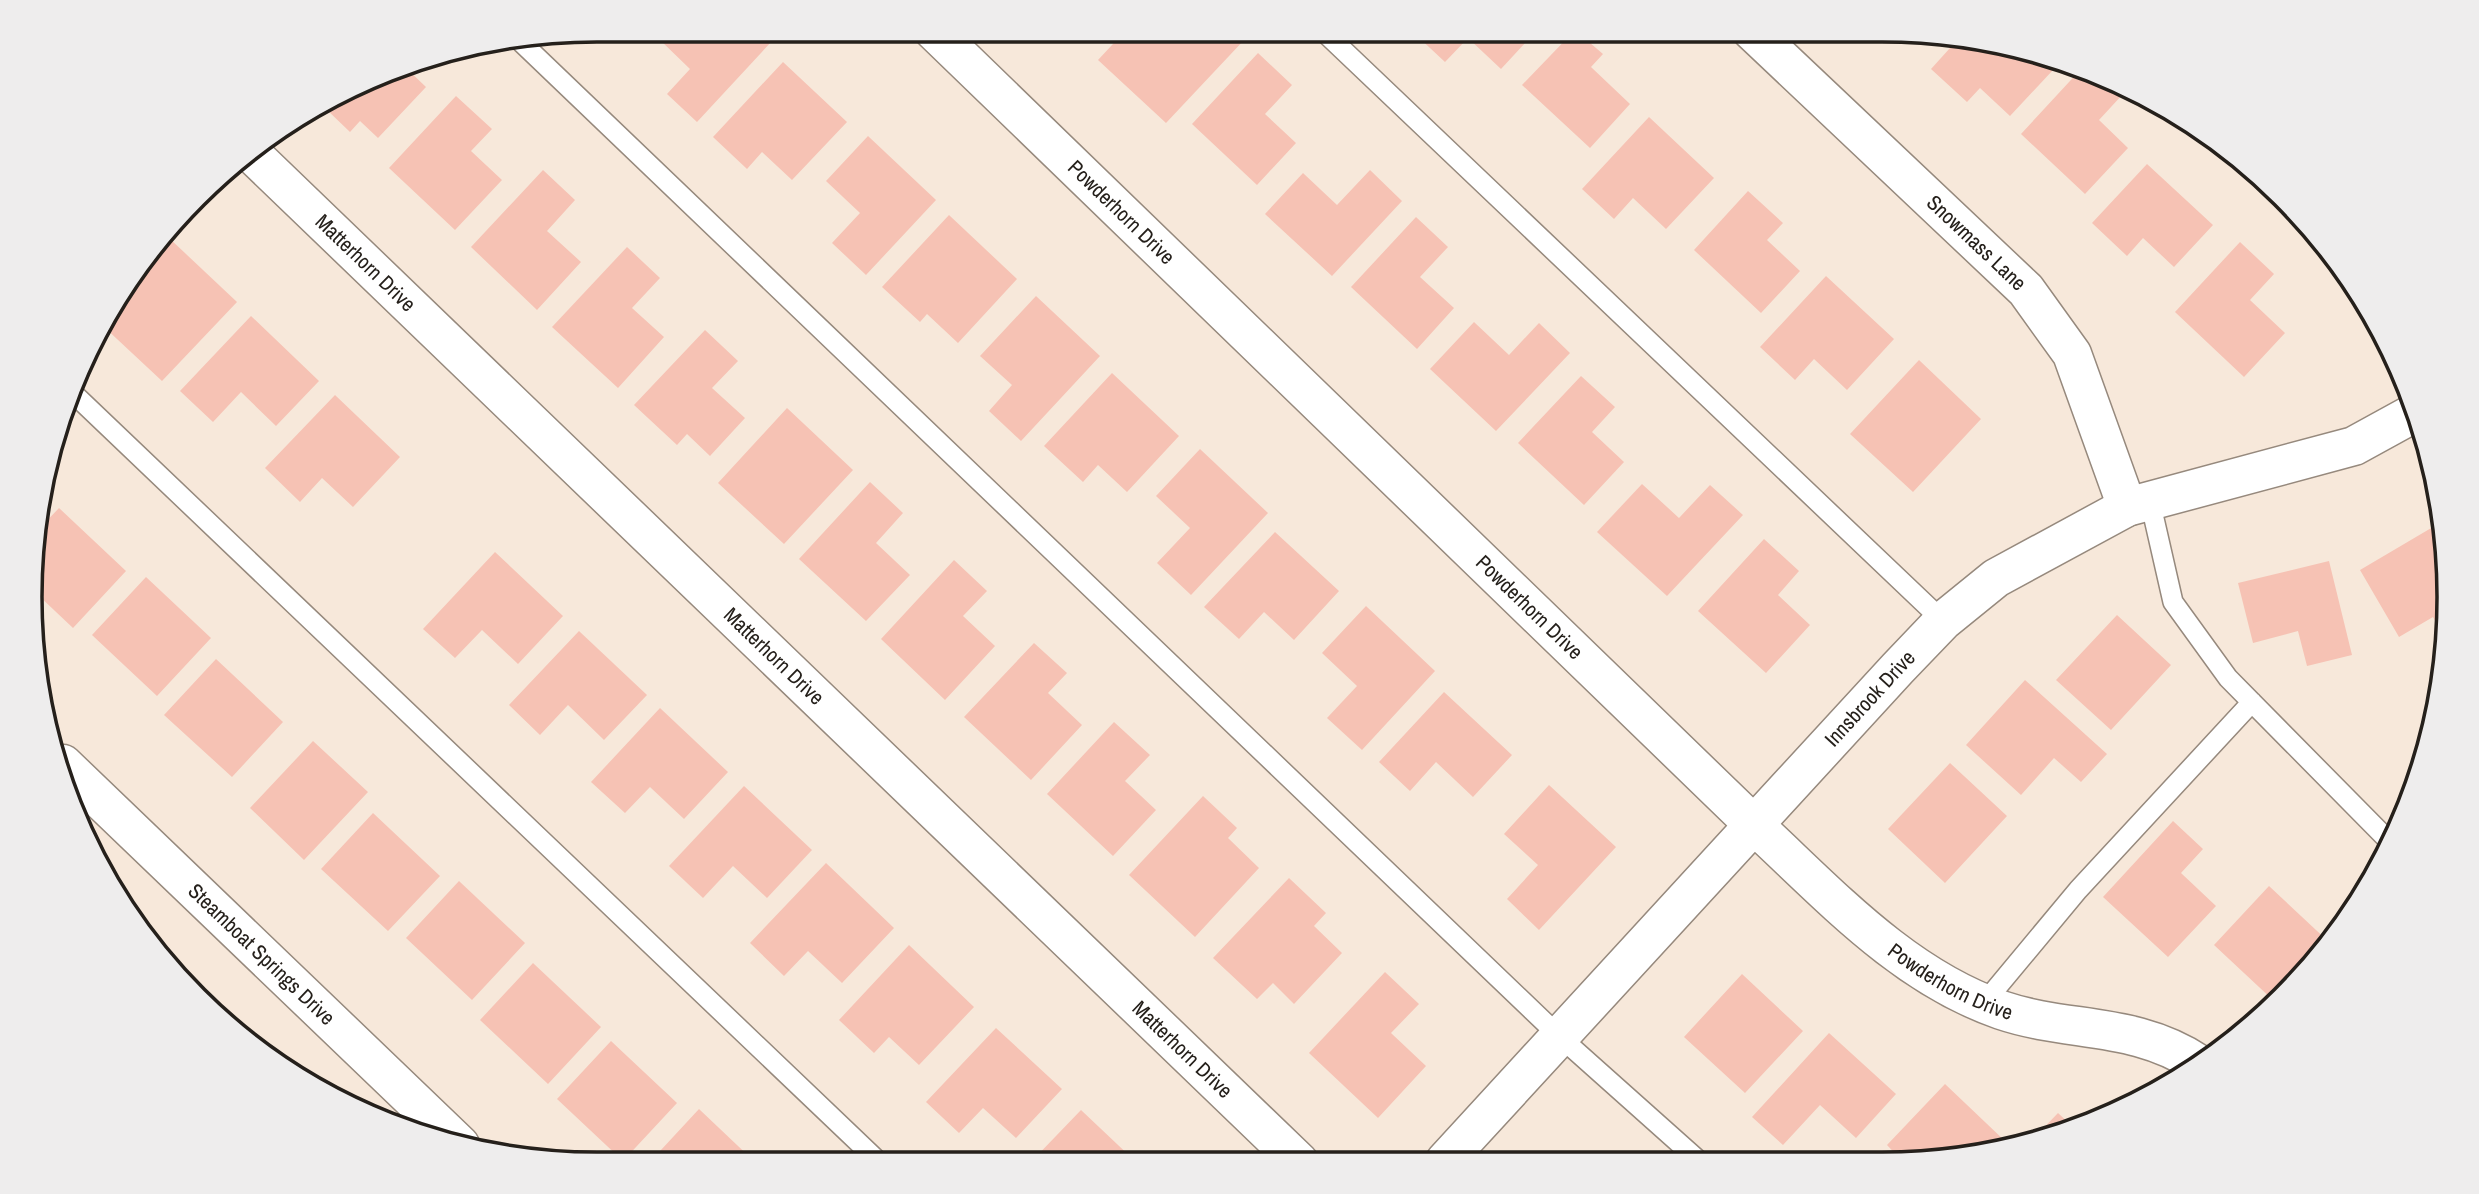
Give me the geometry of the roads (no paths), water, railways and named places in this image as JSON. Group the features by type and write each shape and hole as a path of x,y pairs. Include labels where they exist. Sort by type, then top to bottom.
{"street":[{"name":"Powderhorn Drive","path":"945,42 1753,824 1882,944 1949,990 1983,1003 2056,1023 2096,1026 2150,1039 2189,1058"},
{"name":"Snowmass Lane","path":"1764,42 2026,290 2072,354 2139,504"},
{"name":"Matterhorn Drive","path":"257,159 1289,1152"},
{"name":"Innsbrook Drive","path":"1453,1152 1942,621 1996,578 2139,504 2354,446 2407,417"},
{"name":"Steamboat Springs Drive","path":"70,770 444,1130"}],"lane":[{"path":"1335,42 1942,621"},
{"path":"525,47 1559,1036 1689,1152"},
{"path":"79,399 868,1152"},
{"path":"2139,504 2173,602 2228,678 2383,835"},
{"path":"1983,1003 2078,890 2252,702"}]}
